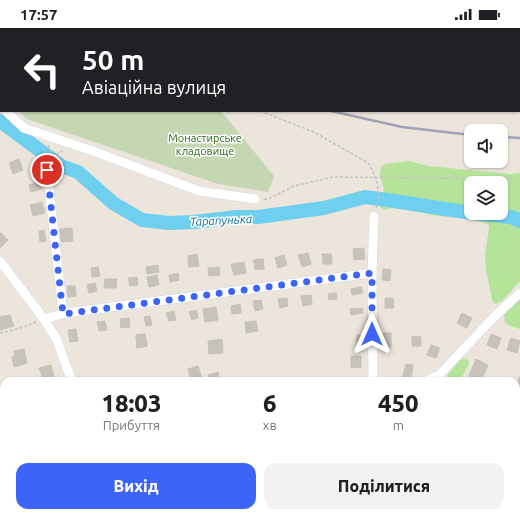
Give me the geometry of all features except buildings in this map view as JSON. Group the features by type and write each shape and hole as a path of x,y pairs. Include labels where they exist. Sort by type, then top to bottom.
{"street":[{"path":"7,112 24,128 93,151 199,191 255,199"},
{"path":"48,168 63,314"},
{"path":"373,377 372,273 374,216"},
{"path":"0,261 44,319 56,338 71,377"},
{"path":"44,319 63,314 372,273"},
{"path":"441,377 495,316 520,293"}],"path":[{"path":"263,112 314,132 368,163 375,177 379,191 378,201"},
{"path":"48,168 53,156"},
{"path":"255,199 268,199 294,186 333,178 375,177 520,179"},
{"path":"0,333 44,319"}],"green space":[{"name":"Монастирське кладовище","path":"20,112 222,112 274,176 268,192 218,184 27,119"},
{"path":"409,161 429,166 511,174 520,173 520,282 502,301 495,304 492,300 486,269 485,255 489,228 488,224 474,220 508,220 508,176 464,176 464,219 432,215 402,208 384,210 380,207 384,189 380,176 381,167 385,164"},
{"path":"517,300 520,300 520,329 508,325 505,322 504,313"},
{"path":"466,358 469,361 462,377 448,377 448,374 460,360"}],"waterway":[{"name":"Тарапунька","path":"0,121 61,166 78,172 113,203 142,220 169,223 194,222 237,217 258,217 324,208 365,197 464,212"},
{"name":"Тарапунька","path":"508,217 520,221"}],"railway":[{"path":"335,112 402,127 464,134"},
{"path":"508,137 520,138"}],"route":[{"path":"47,170 63,314 372,273 372,334"}]}
